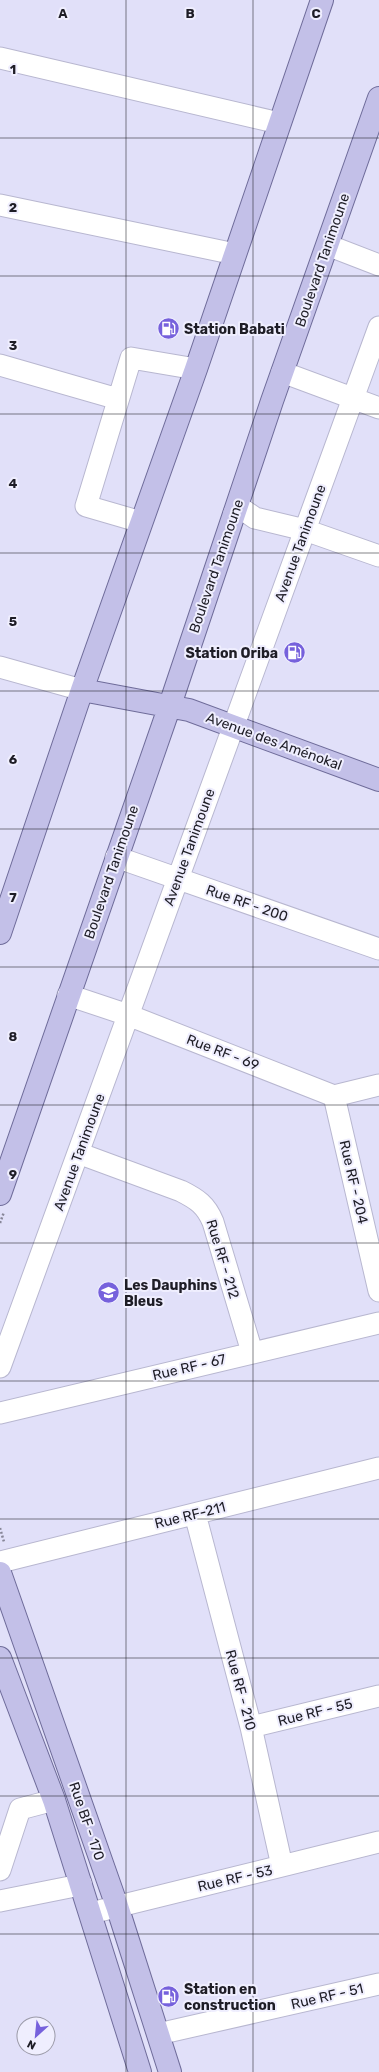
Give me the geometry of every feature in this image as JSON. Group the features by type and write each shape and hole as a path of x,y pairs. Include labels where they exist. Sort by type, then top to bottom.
{"main road":[{"path":"0,933 82,690 196,369 322,0"},
{"name":"Boulevard Tanimoune","path":"0,1194 168,708 282,372 328,244 373,134 379,98"},
{"name":"Avenue des Aménokal","path":"82,690 168,708 189,710 379,780"},
{"name":"Rue BF - 170","path":"0,1573 117,1906 170,2072"},
{"name":"Rue BF - 170","path":"0,1658 54,1800 91,1913 140,2072"}],"street":[{"path":"0,58 279,123"},
{"path":"0,204 235,254"},
{"path":"328,244 379,265"},
{"name":"Avenue Tanimoune","path":"0,1367 379,327"},
{"path":"141,522 86,506 131,358 196,369"},
{"path":"0,365 118,399"},
{"path":"282,372 379,408"},
{"path":"234,513 242,508 255,518 305,530 379,556"},
{"path":"0,667 82,690"},
{"name":"Rue RF - 200","path":"116,857 379,949"},
{"name":"Rue RF - 69","path":"68,995 128,1015 334,1096"},
{"path":"334,1096 379,1085"},
{"name":"Rue RF - 204","path":"334,1096 379,1292"},
{"name":"Rue RF - 212","path":"78,1153 181,1191 196,1198 207,1208 213,1222 252,1352"},
{"name":"Rue RF - 67","path":"0,1413 379,1322"},
{"name":"Rue RF-211","path":"0,1562 379,1468"},
{"name":"Rue RF - 210","path":"194,1514 251,1728 282,1866"},
{"name":"Rue RF - 55","path":"251,1728 379,1696"},
{"path":"0,1870 20,1809 54,1800"},
{"name":"Rue RF - 53","path":"91,1913 379,1842"},
{"path":"0,1901 70,1887 81,1883"},
{"name":"Rue RF - 51","path":"158,2032 167,2032 379,1984"}],"place":[{"name":"Station Babati","path":"168,329"},
{"name":"Station Oriba","path":"294,653"},
{"name":"Les Dauphins Bleus","path":"108,1293"},
{"name":"Station en construction","path":"169,1997"}]}
